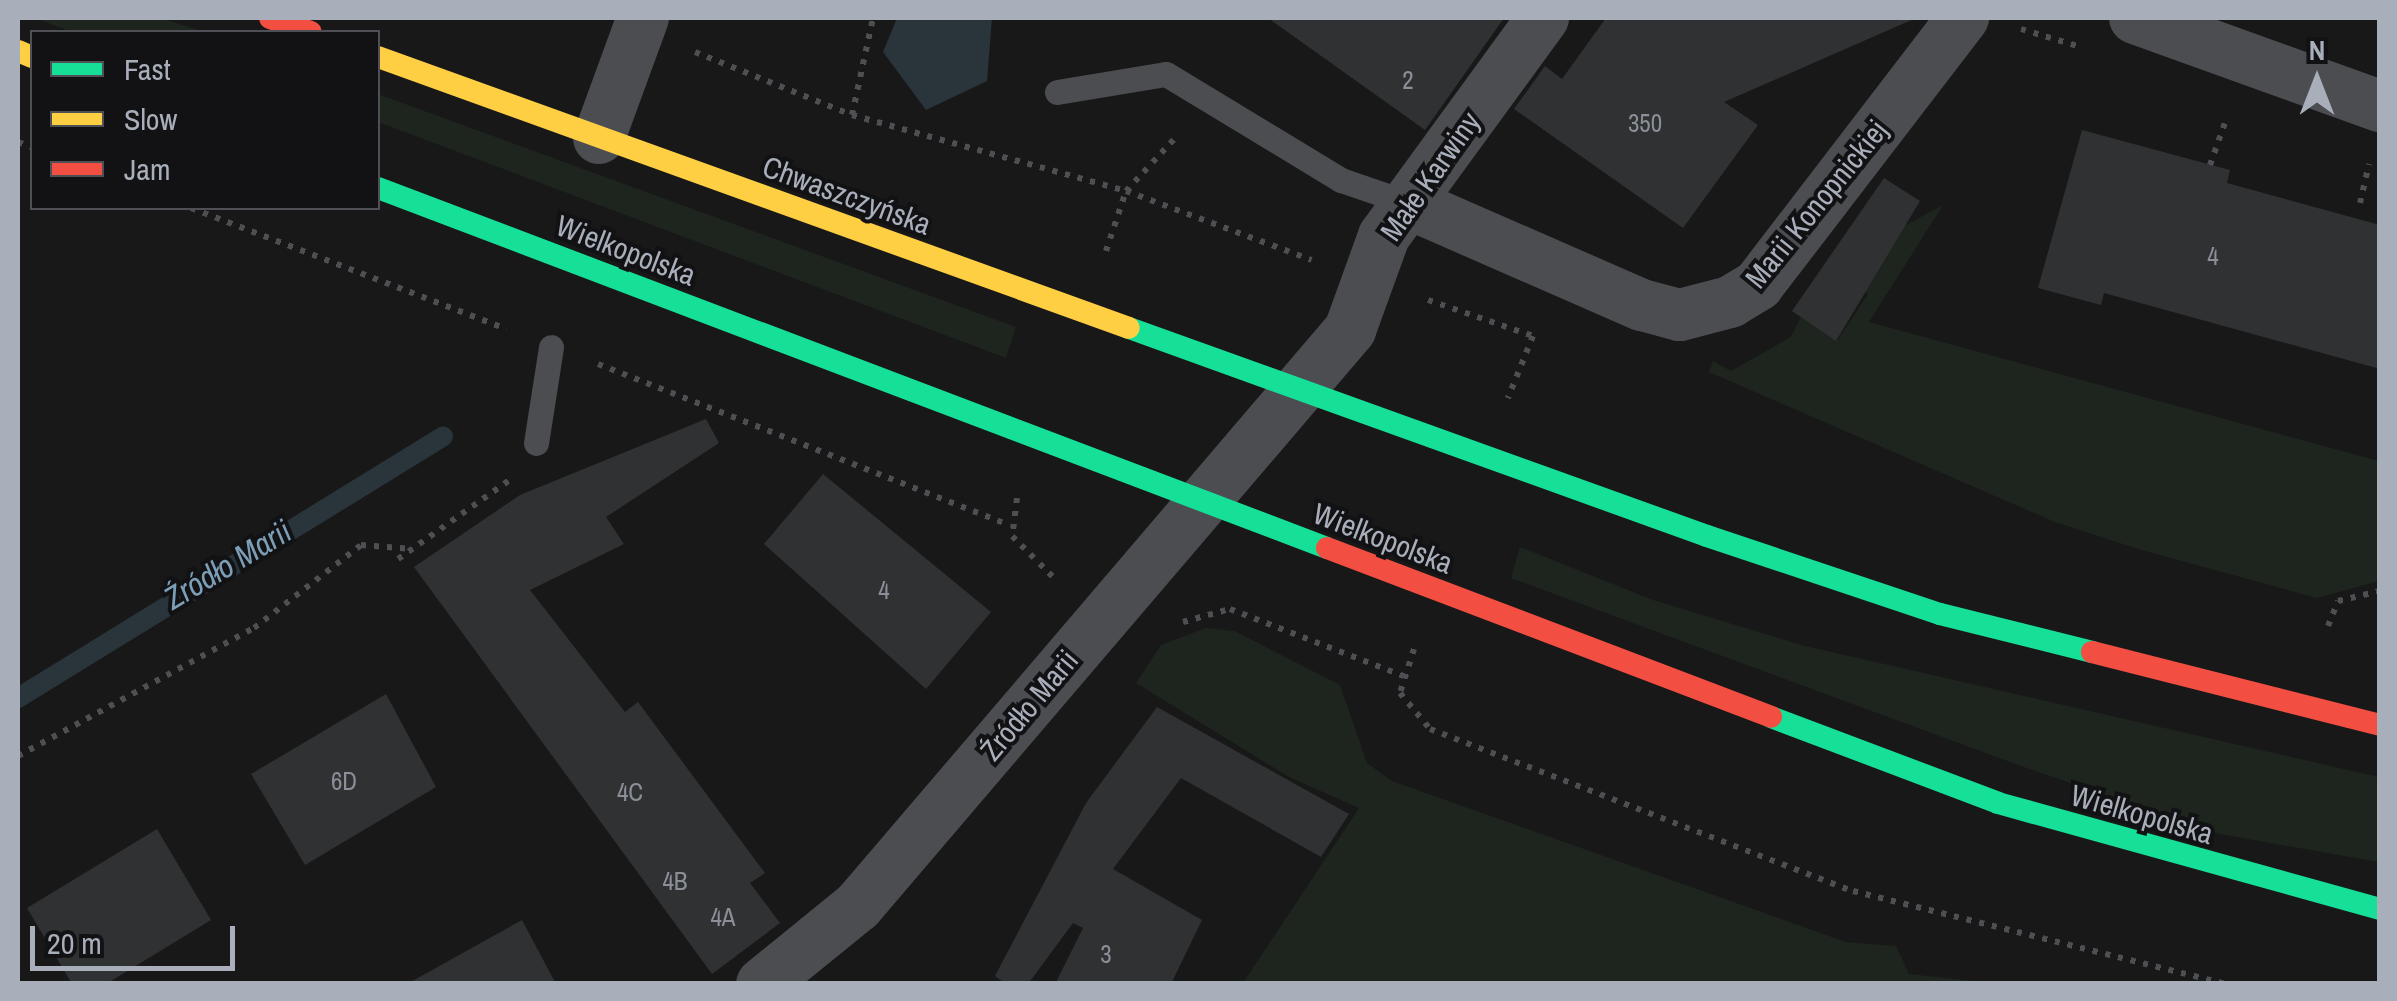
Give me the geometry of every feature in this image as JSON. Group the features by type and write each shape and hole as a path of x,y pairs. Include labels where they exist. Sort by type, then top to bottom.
{"main road":[{"path":"270,18 305,30"},
{"name":"Chwaszczyńska","path":"380,58 1296,390"},
{"name":"Wielkopolska","path":"380,189 1998,803 2380,908"},
{"path":"1296,390 1940,614 2380,725"}],"street":[{"path":"599,138 643,18"},
{"name":"Małe Karwiny","path":"1296,390 1350,330 1368,278 1408,204 1543,18"},
{"name":"Marii Konopnickiej","path":"1408,204 1642,304 1680,315 1730,302 1758,285 1963,18"},
{"path":"2135,18 2376,127"},
{"name":"Źródło Marii","path":"762,984 858,906 1296,390"}],"lane":[{"path":"1057,92 1166,74 1341,180 1408,204"},
{"path":"536,443 551,346"}],"path":[{"path":"852,115 873,18"},
{"path":"2014,28 2056,38"},
{"path":"691,50 852,115 1126,191 1532,336 1484,457"},
{"path":"1126,191 1211,99"},
{"path":"2210,165 2232,101"},
{"path":"2360,204 2376,127"},
{"path":"195,210 1008,525"},
{"path":"398,559 547,454 536,443"},
{"path":"18,756 254,628 362,546 413,549"},
{"path":"1436,590 1404,676 1410,714 1430,730 1854,891 2225,984"},
{"path":"2328,626 2338,601 2380,591"},
{"path":"1202,620 1230,609 1404,676"}],"shaded area":[{"path":"35,18 161,18 198,30 67,30"},
{"path":"897,18 992,18 987,81 926,110 883,52"},
{"path":"380,95 1016,327 1006,358 380,123"},
{"path":"1943,205 1869,322 2379,461 2379,581 2317,598 2138,549 2055,522 1709,372 1713,361 1731,371 1791,337 1801,317 1837,341 1868,294 1824,264 1880,267 1904,226"},
{"path":"1520,547 1653,600 1801,645 2379,777 2379,862 2219,834 2021,766 1511,578"},
{"path":"1206,628 1234,631 1340,685 1367,763 1392,781 1846,942 1896,946 1909,974 1992,983 1243,983 1359,808 1289,777 1136,683 1161,645"}],"building":[{"path":"1268,18 1504,18 1425,130"},
{"path":"1606,18 1916,18 1724,102 1758,125 1683,228 1514,109 1545,66 1562,79"},
{"path":"2082,130 2230,170 2227,183 2380,225 2380,369 2104,293 2101,305 2038,288"},
{"path":"1884,178 1920,201 1836,341 1792,311"},
{"path":"706,419 719,443 606,517 624,544 530,590 625,712 638,702 765,873 750,883 780,923 712,974 414,567 520,495"},
{"path":"823,474 991,612 926,689 764,544"},
{"path":"386,694 436,787 305,865 251,774"},
{"path":"1157,707 1349,814 1321,857 1181,778 1113,869 1202,920 1171,984 1055,984 1083,928 1073,923 1028,984 1006,984 995,976 1086,803"},
{"path":"157,829 211,920 106,984 72,984 27,908"},
{"path":"522,920 556,984 407,984"}],"waterway":[{"name":"Źródło Marii","path":"18,698 443,437"}],"traffic: fast":[{"path":"380,189 1327,548"},
{"path":"1129,328 1707,536 1940,614 2092,652"},
{"path":"1771,717 1998,803 2380,909"}],"traffic: slow":[{"path":"18,51 30,56"},
{"path":"380,58 1129,328"}],"traffic: jam":[{"path":"270,18 305,30"},
{"path":"1327,548 1771,717"},
{"path":"2092,652 2380,725"}]}
